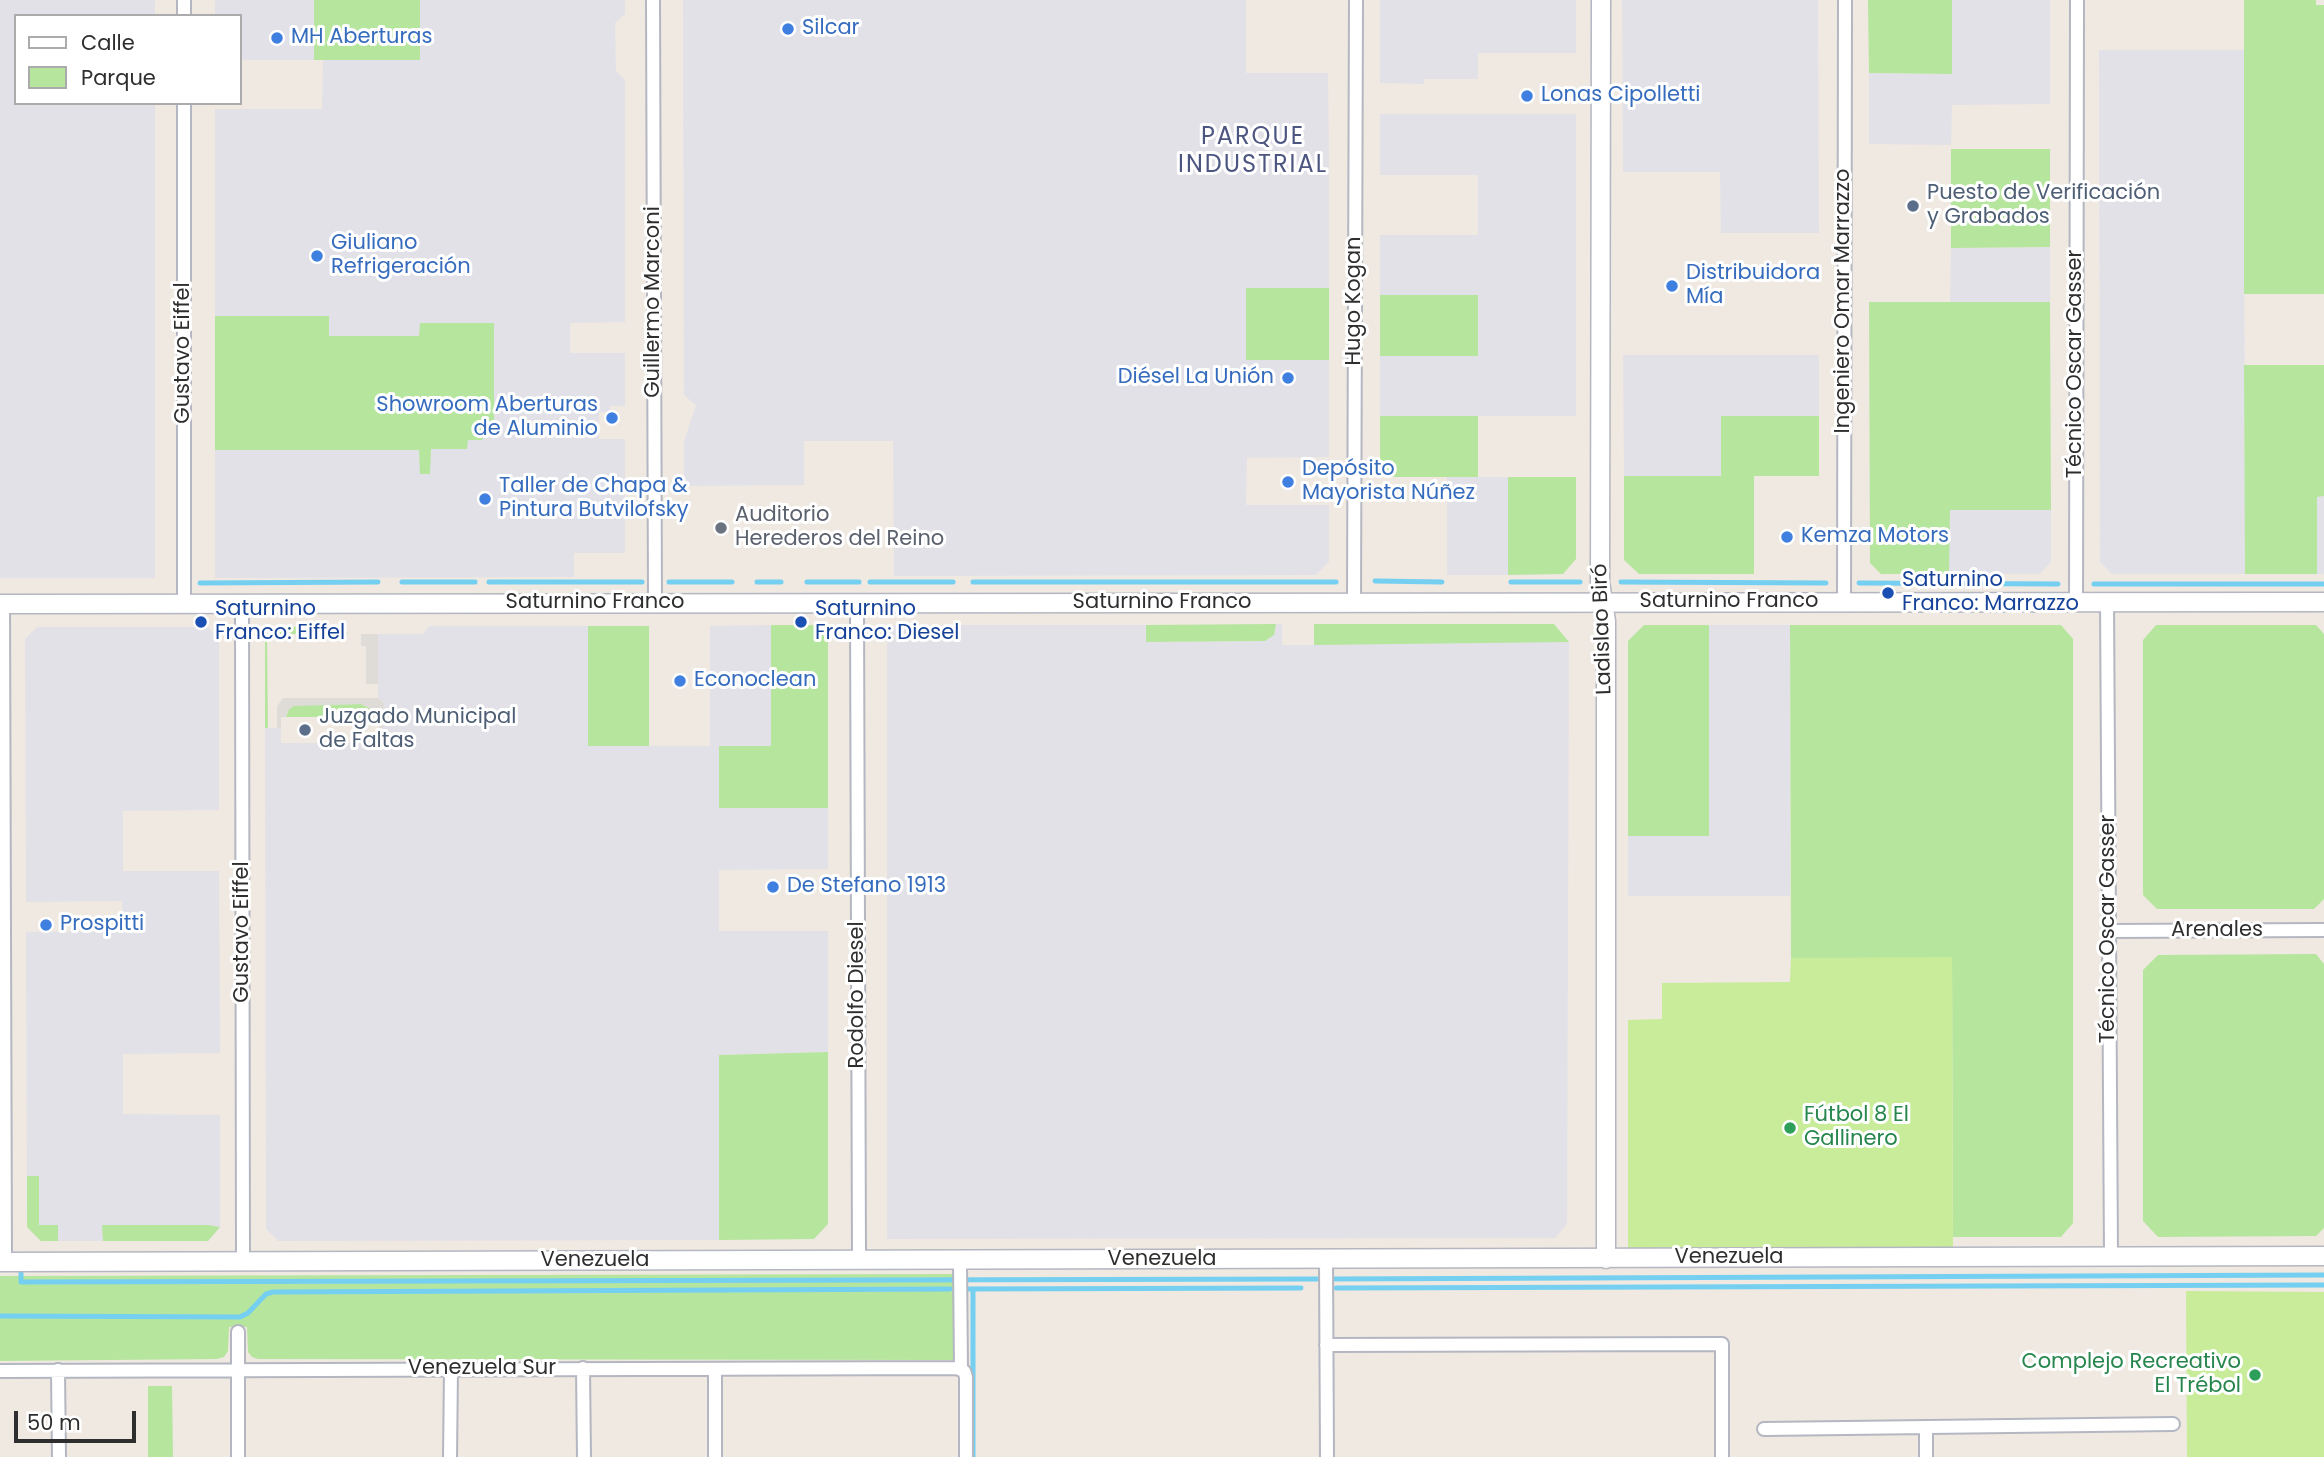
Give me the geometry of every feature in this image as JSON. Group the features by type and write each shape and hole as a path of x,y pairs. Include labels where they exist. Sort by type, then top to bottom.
{"street":[{"name":"Guillermo Marconi","path":"653,0 655,603"},
{"name":"Hugo Kogan","path":"1354,603 1356,0"},
{"name":"Ladislao Biró","path":"1601,0 1600,582 1606,621 1606,1259"},
{"name":"Ingeniero Omar Marrazzo","path":"1844,602 1845,0"},
{"name":"Técnico Oscar Gasser","path":"2076,602 2077,0"},
{"name":"Gustavo Eiffel","path":"184,105 184,604"},
{"name":"Técnico Oscar Gasser","path":"2107,602 2111,1257"},
{"name":"Saturnino Franco","path":"2,604 2324,602"},
{"name":"Gustavo Eiffel","path":"242,603 243,1262"},
{"name":"Rodolfo Diesel","path":"858,603 859,1260"},
{"path":"2,604 3,1262"},
{"name":"Arenales","path":"2109,931 2324,930"},
{"name":"Venezuela","path":"3,1262 2324,1256"},
{"path":"1326,1259 1327,1457"},
{"path":"960,1260 963,1370 967,1377 967,1457"},
{"path":"238,1332 238,1457"},
{"path":"1326,1345 1722,1344 1722,1457"},
{"path":"583,1368 584,1457"},
{"name":"Venezuela Sur","path":"0,1371 583,1368 963,1370"},
{"path":"450,1457 451,1369"},
{"path":"715,1369 715,1457"},
{"path":"58,1370 59,1457"},
{"path":"1764,1429 2173,1424"},
{"path":"1926,1427 1926,1457"}],"shaded area":[{"path":"0,0 155,0 155,14 14,14 14,105 155,105 155,578 0,578"},
{"name":"MH Aberturas","path":"215,0 314,0 314,60 242,60 242,14 215,14"},
{"path":"420,0 625,0 625,14 615,23 616,71 625,80 625,322 570,323 570,353 625,353 625,406 610,406 610,412 599,412 599,439 625,439 625,553 574,553 574,577 215,578 215,450 420,450 430,474 430,449 467,449 467,440 494,432 494,323 420,323 420,336 329,336 328,316 215,316 215,109 322,109 323,60 420,60"},
{"path":"683,0 1246,0 1246,73 1328,73 1329,288 1246,288 1247,360 1329,360 1329,457 1247,458 1246,505 1329,505 1329,562 1316,575 894,576 893,441 804,441 804,485 684,486 684,441 696,405 684,395"},
{"path":"1380,0 1576,0 1576,53 1478,53 1478,79 1424,79 1424,84 1380,83"},
{"path":"1622,0 1818,0 1819,233 1721,233 1720,172 1623,172"},
{"path":"1952,0 2050,0 2050,104 1952,105 1951,145 1869,144 1869,73 1952,74"},
{"path":"2099,50 2244,50 2245,574 2112,574 2100,562"},
{"path":"1380,114 1576,114 1576,416 1380,416 1380,356 1478,356 1478,296 1380,295 1380,235 1478,235 1478,175 1380,175"},
{"path":"2050,247 2050,302 1950,302 1951,248"},
{"path":"1623,355 1819,355 1819,416 1722,416 1721,476 1624,476"},
{"path":"1447,477 1508,477 1508,575 1447,575"},
{"path":"2317,496 2324,496 2324,574 2317,574"},
{"path":"1949,510 2051,510 2051,562 2039,574 1949,574"},
{"path":"1276,624 1282,624 1282,645 1314,645 1318,640 1569,642 1567,1224 1555,1238 887,1239 887,625 1146,625 1146,642 1265,641 1274,635"},
{"path":"771,625 771,746 719,808 828,808 828,869 719,870 719,931 828,931 828,1052 719,1055 719,1240 278,1241 266,1229 265,728 281,728 281,743 379,743 379,730 383,730 384,703 378,698 378,634 423,634 429,626 588,626 589,746 710,746 710,626"},
{"path":"1709,625 1790,625 1790,896 1628,896 1628,836 1709,835"},
{"path":"37,627 208,627 219,639 219,810 123,811 123,871 219,871 220,1053 123,1054 123,1114 220,1115 220,1227 208,1241 41,1241 27,1227 26,932 123,931 122,901 26,902 25,639"},
{"path":"361,634 378,634 378,684 366,684 366,646 361,646"},
{"path":"283,698 378,698 384,703 383,730 379,730 379,718 373,717 369,708 361,704 294,706 288,710 286,717 281,717 281,728 277,728 277,706"}],"green space":[{"path":"314,0 420,0 420,60 314,60"},
{"path":"1868,0 1952,0 1952,74 1869,73"},
{"path":"2244,0 2316,0 2316,5 2324,5 2324,294 2244,294"},
{"path":"1951,149 2050,149 2050,247 1951,248"},
{"path":"1246,288 1329,288 1329,360 1246,360"},
{"path":"1380,295 1478,295 1478,356 1380,356"},
{"path":"1869,302 2050,302 2051,510 1950,510 1949,574 1881,574 1870,563"},
{"path":"215,316 329,316 329,336 419,336 420,323 494,323 494,432 487,432 482,440 468,440 467,449 431,449 430,474 420,474 419,450 215,450"},
{"path":"2244,365 2324,365 2324,496 2317,497 2317,574 2245,574"},
{"path":"1380,416 1478,416 1478,477 1380,477"},
{"path":"1721,416 1819,416 1819,476 1754,476 1754,574 1639,574 1624,560 1624,476 1721,476"},
{"path":"1508,477 1576,477 1576,559 1563,574 1508,575"},
{"path":"1276,624 1274,635 1265,641 1146,642 1146,625"},
{"path":"1314,624 1554,624 1569,642 1314,645"},
{"path":"771,625 814,625 828,640 828,808 719,808 719,746 771,746"},
{"path":"1644,625 1709,625 1709,836 1628,836 1628,641"},
{"path":"1790,625 2061,625 2073,639 2073,1223 2061,1237 1953,1237 1952,958 1791,958"},
{"path":"2156,625 2316,625 2324,634 2324,899 2314,909 2157,909 2143,895 2143,640"},
{"path":"341,626 348,634 271,634 267,638 268,728 265,728 265,637 275,627"},
{"path":"588,626 649,626 649,746 588,746"},
{"path":"361,704 369,708 373,717 354,717 354,710 326,710 326,717 286,717 289,709 295,705"},
{"path":"2316,954 2324,964 2324,1228 2316,1236 2158,1237 2143,1221 2143,970 2158,955"},
{"name":"Fútbol 8 El Gallinero","path":"1952,957 1953,1256 1628,1257 1628,1020 1662,1019 1662,983 1790,982 1791,958"},
{"path":"828,1052 828,1224 814,1239 719,1240 719,1055"},
{"path":"27,1176 39,1176 39,1225 58,1225 58,1241 41,1241 27,1227"},
{"path":"102,1225 220,1227 208,1241 103,1241"},
{"path":"964,1274 964,1360 258,1359 248,1352 247,1327 229,1327 228,1351 224,1357 217,1359 0,1361 0,1276"},
{"name":"Complejo Recreativo El Trébol","path":"2186,1291 2324,1292 2324,1457 2187,1457"},
{"path":"148,1386 172,1386 173,1457 148,1457"}],"waterway":[{"path":"1375,581 1442,582"},
{"path":"200,583 378,582"},
{"path":"402,582 475,582"},
{"path":"489,582 642,582"},
{"path":"669,582 732,582"},
{"path":"757,582 781,582"},
{"path":"807,582 859,582"},
{"path":"870,582 953,582"},
{"path":"973,582 1336,582"},
{"path":"1511,582 1580,582"},
{"path":"1621,582 1826,583"},
{"path":"1859,583 2058,584"},
{"path":"2094,584 2324,584"},
{"path":"21,1265 21,1282 1317,1279"},
{"path":"1332,1279 2324,1275"},
{"path":"1336,1288 2324,1285"},
{"path":"963,1289 1301,1288"},
{"path":"0,1316 240,1317 248,1313 266,1294 273,1292 950,1289"},
{"path":"973,1289 973,1457"}],"place":[{"name":"Silcar","path":"788,29"},
{"name":"MH Aberturas","path":"277,38"},
{"name":"Lonas Cipolletti","path":"1527,96"},
{"name":"Puesto de Verificación y Grabados","path":"1913,206"},
{"name":"Giuliano Refrigeración","path":"317,256"},
{"name":"Distribuidora Mía","path":"1672,286"},
{"name":"Diésel La Unión","path":"1288,378"},
{"name":"Showroom Aberturas de Aluminio","path":"612,418"},
{"name":"Depósito Mayorista Núñez","path":"1288,482"},
{"name":"Taller de Chapa & Pintura Butvilofsky","path":"485,499"},
{"name":"Auditorio Herederos del Reino","path":"721,528"},
{"name":"Kemza Motors","path":"1787,537"},
{"name":"Saturnino Franco: Marrazzo","path":"1888,593"},
{"name":"Saturnino Franco: Eiffel","path":"201,622"},
{"name":"Saturnino Franco: Diesel","path":"801,622"},
{"name":"Econoclean","path":"680,681"},
{"name":"Juzgado Municipal de Faltas","path":"305,730"},
{"name":"De Stefano 1913","path":"773,887"},
{"name":"Prospitti","path":"46,925"},
{"name":"Fútbol 8 El Gallinero","path":"1790,1128"},
{"name":"Complejo Recreativo El Trébol","path":"2255,1375"}],"district":[{"name":"PARQUE INDUSTRIAL","path":"1253,152"}]}
